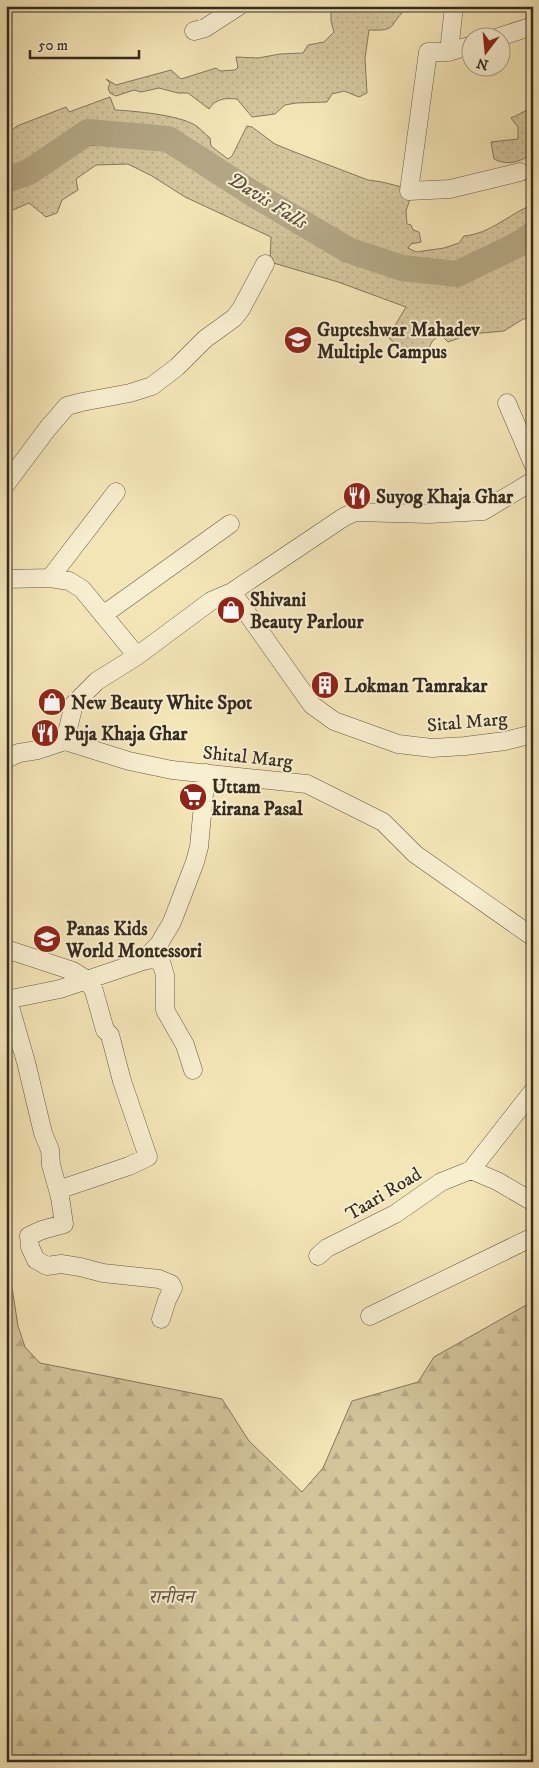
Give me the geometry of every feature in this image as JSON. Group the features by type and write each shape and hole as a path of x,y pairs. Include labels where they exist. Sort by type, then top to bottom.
{"street":[{"path":"194,31 205,28 239,6"},
{"path":"449,52 454,6"},
{"path":"512,33 533,26"},
{"path":"462,48 449,52 428,52 409,191 450,189 520,172"},
{"path":"6,484 67,406 130,393 152,386 177,367 205,339 234,318 266,264"},
{"path":"507,402 533,464"},
{"path":"6,758 65,741 74,704 97,680 137,656 211,601 232,592 355,512 429,514 483,511 533,481"},
{"path":"50,578 116,492"},
{"path":"103,615 230,524"},
{"path":"6,579 50,578 69,581 82,589 137,656"},
{"name":"Sital Marg","path":"232,592 312,704 334,721 398,744 432,748 504,741 533,734"},
{"name":"Shital Marg","path":"65,741 128,762 172,770 307,784 383,822 415,854 533,937"},
{"path":"143,961 159,944 172,922 190,877 198,847 206,773"},
{"path":"6,949 72,971 87,980 94,991 105,1030 110,1035 122,1080 148,1157 129,1166 58,1190"},
{"path":"161,1320 173,1288 171,1284 159,1279 103,1273 61,1264 46,1266 36,1260 30,1247 29,1236 64,1224 51,1165 50,1150 43,1133 26,1062 7,1000 60,989 143,961 152,959 161,962 165,974 165,1010 185,1045 193,1070"},
{"path":"533,1091 471,1170 497,1181 533,1202"},
{"name":"Taari Road","path":"318,1256 327,1248 395,1214 441,1182 471,1170"},
{"path":"370,1316 533,1237"}],"green space":[{"path":"331,6 403,6 405,10 388,29 369,30 365,58 367,93 359,97 344,91 332,94 327,102 285,105 275,114 252,117 237,99 222,100 212,105 209,109 188,93 178,93 159,88 141,92 134,90 116,96 110,93 108,88 110,83 106,79 116,85 171,70 181,79 216,68 220,71 235,70 238,67 236,57 258,58 280,54 303,53 308,45 324,42 334,32 331,21"},
{"path":"110,97 115,110 167,116 195,125 210,138 211,146 228,159 232,156 247,126 252,127 275,144 292,151 368,180 402,187 410,199 406,211 407,224 411,225 413,230 419,232 421,242 411,244 408,248 416,252 444,248 459,243 464,236 491,228 532,205 533,201 533,225 524,238 516,244 502,250 494,246 484,255 473,257 463,266 455,269 441,271 440,266 424,261 420,263 403,262 379,258 366,250 356,248 347,240 341,241 329,233 320,231 204,160 198,147 184,144 170,136 138,127 117,131 103,126 79,128 32,166 6,173 6,135 17,126 66,107 69,112"},
{"path":"533,108 533,153 524,159 509,163 494,159 491,142 518,139 518,127 511,118"},
{"path":"148,140 179,151 244,198 272,210 323,239 342,253 403,278 439,284 472,280 533,242 533,318 523,319 504,331 471,334 448,342 442,336 432,342 428,353 408,356 388,337 406,307 338,282 270,262 271,237 185,197 152,176 128,164 96,165 76,179 78,190 62,200 57,213 46,217 29,203 6,213 6,191 31,181 52,163 84,146"},
{"name":"रानीवन","path":"6,1262 8,1262 18,1326 25,1347 40,1363 222,1399 249,1441 302,1492 323,1468 352,1401 418,1382 434,1357 528,1304 533,1305 533,1762 6,1762"}],"waterway":[{"name":"Davis Falls","path":"6,180 29,172 88,132 168,139 255,195 348,250 402,268 457,274 521,243 533,234"}],"place":[{"name":"Gupteshwar Mahadev Multiple Campus","path":"298,340"},
{"name":"Suyog Khaja Ghar","path":"357,496"},
{"name":"Shivani Beauty Parlour","path":"231,610"},
{"name":"Lokman Tamrakar","path":"325,685"},
{"name":"New Beauty White Spot","path":"52,702"},
{"name":"Puja Khaja Ghar","path":"45,733"},
{"name":"Uttam kirana Pasal","path":"193,797"},
{"name":"Panas Kids World Montessori","path":"47,939"}]}
